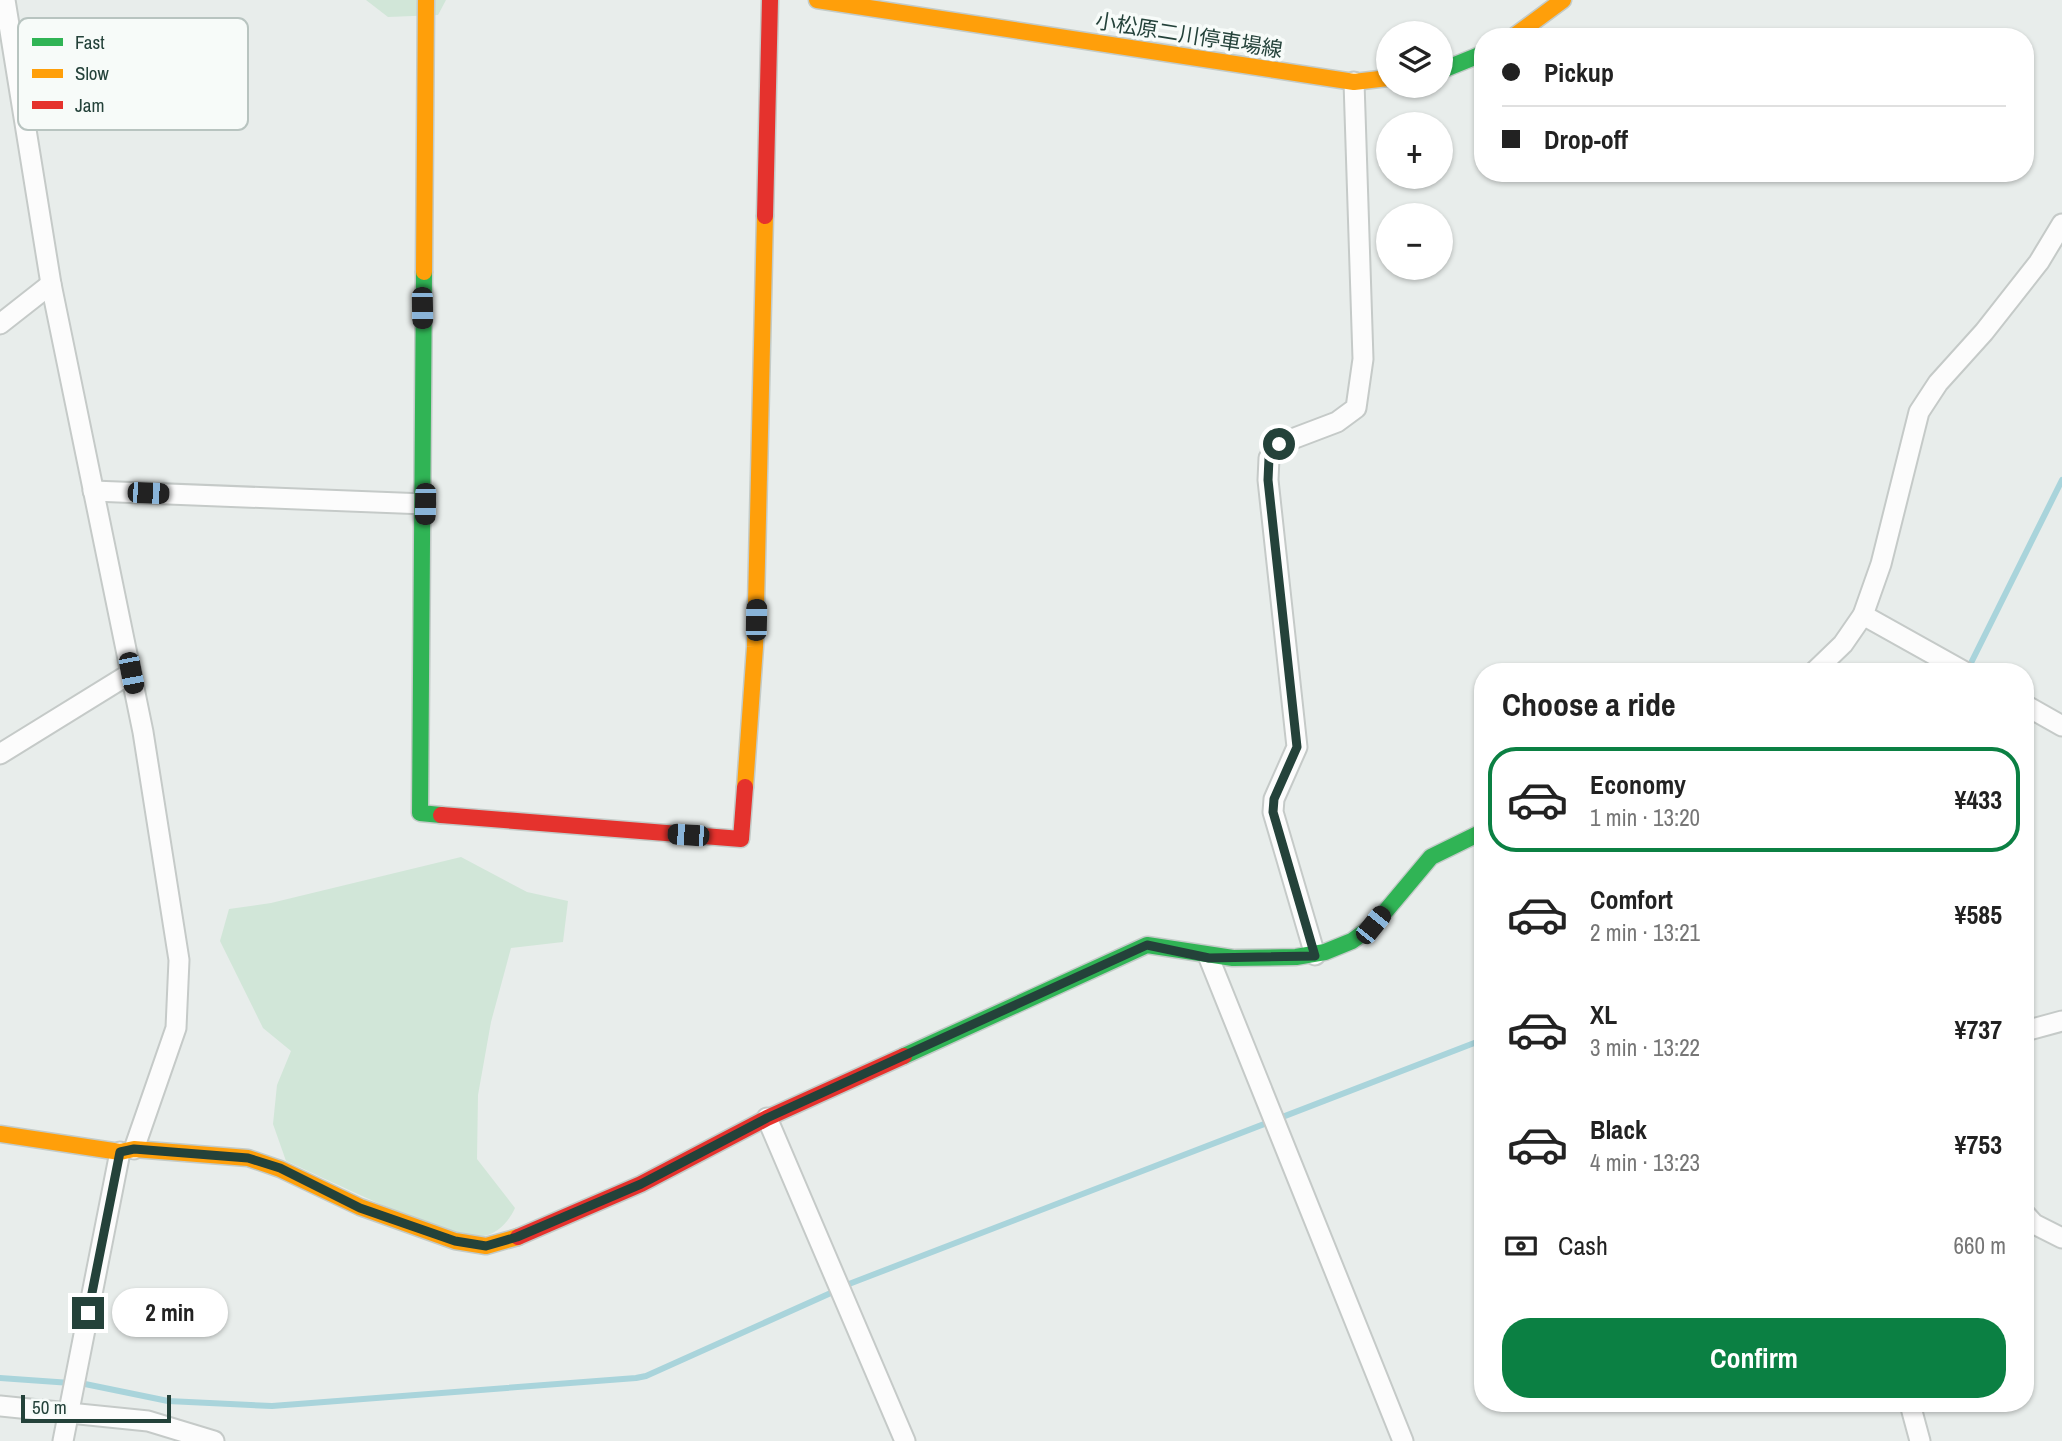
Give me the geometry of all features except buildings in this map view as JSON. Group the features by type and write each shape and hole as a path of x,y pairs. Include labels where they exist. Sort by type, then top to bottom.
{"street":[{"path":"5,0 18,80"},
{"path":"426,0 422,308 425,504 420,813 741,839 755,647 770,0"},
{"name":"小松原二川停車場線","path":"817,0 1354,82 1376,79"},
{"path":"1525,28 1563,0"},
{"path":"1453,66 1474,57"},
{"path":"1315,956 1273,812 1274,799 1297,747 1268,480 1269,458 1279,444 1337,422 1356,408 1363,359 1354,82"},
{"path":"26,130 51,284 131,673 179,960 176,1028 127,1151 77,1366 63,1441"},
{"path":"1823,663 1843,644 1863,615 1881,564 1919,412 1938,383 1984,332 2039,262 2062,224"},
{"path":"0,324 51,284"},
{"path":"93,491 425,504"},
{"path":"1863,615 1949,663"},
{"path":"0,754 131,673"},
{"path":"2034,710 2062,726"},
{"path":"0,1134 127,1151 248,1158 280,1168 360,1208 455,1241 486,1246 517,1237 641,1184 767,1118 1147,945 1209,958 1315,956 1346,943 1373,925 1426,860 1474,836"},
{"path":"1209,958 1403,1441"},
{"path":"2034,1029 2062,1021"},
{"path":"767,1118 905,1441"},
{"path":"2034,1224 2062,1238"},
{"path":"0,1406 70,1405 148,1421 214,1441"},
{"path":"1912,1412 1920,1441"}],"green space":[{"path":"366,0 446,0 438,15 388,17"},
{"path":"461,857 527,892 568,901 563,942 511,948 491,1022 478,1095 477,1159 515,1208 501,1227 491,1234 479,1237 463,1235 414,1218 286,1161 273,1124 277,1085 291,1051 263,1028 220,941 229,909 271,903"}],"waterway":[{"path":"1971,663 2062,480"},
{"path":"849,1284 1474,1043"},
{"path":"0,1378 85,1384 168,1401 272,1406 636,1378 646,1376 833,1292"}],"traffic: fast":[{"path":"1453,66 1474,57"},
{"path":"424,272 420,813 441,815"},
{"path":"904,1056 1147,945 1233,958 1296,957 1325,952 1352,941 1374,925 1431,857 1474,836"}],"traffic: slow":[{"path":"424,272 426,0"},
{"path":"817,0 1354,82 1376,79"},
{"path":"1525,28 1563,0"},
{"path":"745,787 755,647 765,216"},
{"path":"0,1134 120,1152 134,1149 248,1158 280,1169 360,1207 455,1241 486,1246 518,1237"}],"traffic: jam":[{"path":"765,216 770,0"},
{"path":"441,815 741,839 745,787"},
{"path":"518,1237 641,1184 767,1118 904,1056"}],"route":[{"path":"88,1313 120,1152 134,1149 248,1158 280,1168 360,1208 455,1241 486,1246 517,1237 641,1184 767,1118 1128,956 1147,945 1209,958 1315,956 1273,812 1274,799 1297,747 1268,480 1269,458 1279,444"}]}
